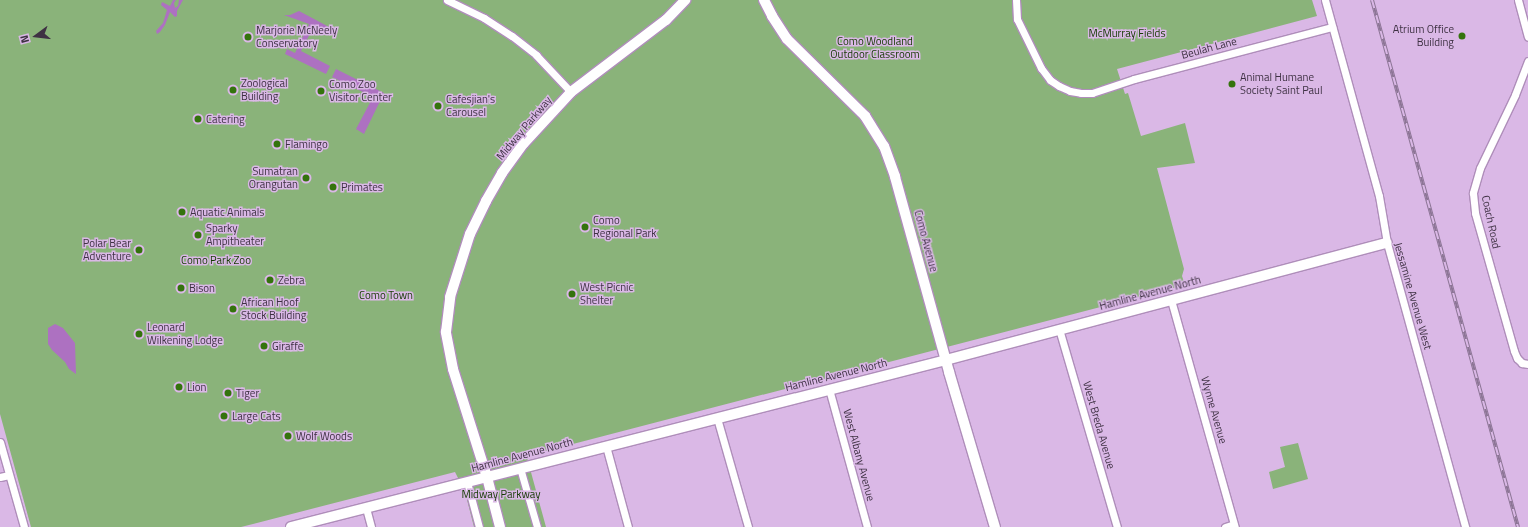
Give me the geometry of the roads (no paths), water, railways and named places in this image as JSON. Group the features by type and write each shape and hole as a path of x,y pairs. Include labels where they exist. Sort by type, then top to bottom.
{"street":[{"path":"447,0 484,18 512,36 536,55 571,92"},
{"name":"Midway Parkway","path":"500,527 487,477 450,358 446,320 450,297 476,219 502,173 524,143 571,92 666,20 685,0"},
{"name":"Como Avenue","path":"764,0 772,16 787,39 865,116 884,146 896,177 946,360 995,527"},
{"name":"Beulah Lane","path":"1016,0 1017,19 1035,58 1050,80 1070,91 1092,93 1134,79 1332,26"},
{"name":"Jessamine Avenue West","path":"1325,0 1380,196 1386,242 1465,527"},
{"path":"1518,0 1526,18 1528,37"},
{"name":"Coach Road","path":"1528,62 1515,95 1480,168 1473,193 1475,213 1514,350 1517,358 1522,363 1528,364"},
{"name":"Hamline Avenue North","path":"291,527 946,360 1386,242"},
{"name":"Wynne Avenue","path":"1171,300 1235,525"},
{"name":"West Breda Avenue","path":"1059,329 1117,527"},
{"name":"West Albany Avenue","path":"829,389 867,527"},
{"path":"717,418 748,527"},
{"path":"0,442 24,527"},
{"path":"606,446 628,527"},
{"path":"520,468 536,527"},
{"path":"0,477 9,475"},
{"path":"467,482 479,527"},
{"path":"366,508 371,527"},
{"path":"1224,527 1235,525"}],"railway":[{"path":"1372,0 1518,527"}],"place":[{"name":"Atrium Office Building","path":"1462,36"},
{"name":"Marjorie McNeely Conservatory","path":"248,37"},
{"name":"Animal Humane Society Saint Paul","path":"1232,84"},
{"name":"Zoological Building","path":"233,90"},
{"name":"Como Zoo Visitor Center","path":"321,91"},
{"name":"Cafesjian's Carousel","path":"438,106"},
{"name":"Catering","path":"198,119"},
{"name":"Flamingo","path":"277,144"},
{"name":"Sumatran Orangutan","path":"306,178"},
{"name":"Primates","path":"333,187"},
{"name":"Aquatic Animals","path":"182,212"},
{"name":"Como Regional Park","path":"585,227"},
{"name":"Sparky Ampitheater","path":"198,235"},
{"name":"Polar Bear Adventure","path":"139,250"},
{"name":"Zebra","path":"270,280"},
{"name":"Bison","path":"181,288"},
{"name":"West Picnic Shelter","path":"572,294"},
{"name":"African Hoof Stock Building","path":"233,309"},
{"name":"Leonard Wilkening Lodge","path":"139,334"},
{"name":"Giraffe","path":"264,346"},
{"name":"Lion","path":"179,387"},
{"name":"Tiger","path":"228,393"},
{"name":"Large Cats","path":"224,416"},
{"name":"Wolf Woods","path":"288,436"}],"park label":[{"name":"McMurray Fields","path":"1127,33"},
{"name":"Como Woodland Outdoor Classroom","path":"875,48"},
{"name":"Como Park Zoo","path":"216,260"},
{"name":"Como Town","path":"386,295"}]}
